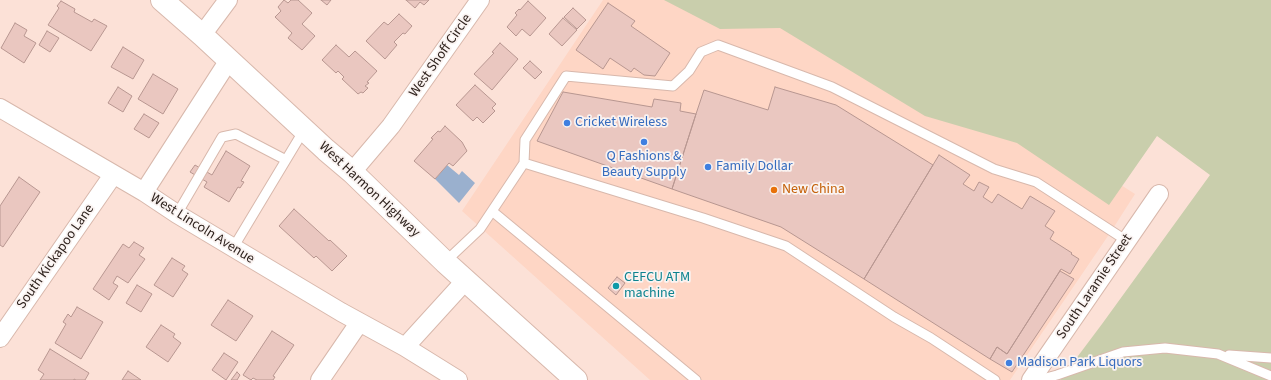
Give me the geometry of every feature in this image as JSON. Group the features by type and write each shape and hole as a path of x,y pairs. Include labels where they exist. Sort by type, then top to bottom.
{"main road":[{"name":"West Harmon Highway","path":"162,0 352,172 445,262 576,380"}],"street":[{"path":"202,35 228,0"},
{"name":"West Shoff Circle","path":"352,172 402,111 480,0"},
{"path":"144,192 229,60"},
{"name":"West Lincoln Avenue","path":"0,108 144,192 177,214 359,323 405,348 458,380"},
{"name":"South Kickapoo Lane","path":"0,338 113,175"},
{"name":"South Laramie Street","path":"1031,380 1159,194"},
{"path":"405,348 466,280"},
{"path":"320,380 359,323"}],"lane":[{"path":"445,262 480,229 524,163 525,140 566,76 673,86 689,71 701,52 718,45 832,87 994,169 1036,182 1127,241"},
{"path":"233,248 304,130"},
{"path":"177,214 222,138 236,134 286,160"},
{"path":"524,163 710,220 786,246 894,317 930,338 995,380"},
{"path":"492,211 696,380"},
{"path":"1038,380 1123,352 1165,348 1271,358"},
{"path":"1218,354 1271,376"}],"shaded area":[{"path":"603,0 832,0 1135,194 1010,380 650,380 462,211"}],"green space":[{"path":"664,0 1271,0 1271,380 1060,380 1210,175 1157,136 1109,205 1017,143 925,116 780,28 720,29"}],"water":[{"path":"447,165 459,175 462,171 475,183 459,203 435,179"}],"building":[{"path":"284,0 288,3 291,0 298,0 312,13 302,24 315,36 302,50 288,38 292,33 275,17 281,11 278,7"},
{"path":"321,0 331,0 327,5"},
{"path":"406,0 429,0 424,5 420,2 415,8"},
{"path":"61,1 75,9 74,12 92,22 94,19 107,26 91,51 48,25 59,8 57,6"},
{"path":"528,1 546,18 530,36 522,29 516,36 507,27 517,15 515,13"},
{"path":"608,3 635,21 631,26 670,53 655,76 644,75 634,68 631,72 610,58 603,69 576,50"},
{"path":"573,8 586,20 577,29 564,17"},
{"path":"399,14 412,26 405,34 403,33 394,42 397,45 385,59 366,41 384,22 388,25"},
{"path":"563,18 577,30 562,46 549,34"},
{"path":"15,23 27,30 24,36 36,43 24,63 1,48"},
{"path":"47,31 59,38 50,52 39,45"},
{"path":"500,43 518,59 492,90 474,74 494,53 492,52"},
{"path":"336,45 349,57 355,51 377,71 367,82 369,83 365,86 368,88 363,93 361,92 358,94 342,79 344,77 338,71 336,73 322,60"},
{"path":"123,47 144,60 133,79 111,67"},
{"path":"530,61 542,72 535,79 523,68"},
{"path":"153,74 178,89 163,114 138,99"},
{"path":"475,85 496,104 492,108 495,111 483,123 477,117 473,121 456,105"},
{"path":"118,87 132,96 123,112 108,103"},
{"path":"775,87 836,105 933,165 864,279 781,227 672,189 704,90 768,110"},
{"path":"563,92 652,107 654,99 681,103 680,111 696,114 672,189 537,141"},
{"path":"144,114 159,123 149,138 134,129"},
{"path":"445,126 462,142 467,151 453,166 449,163 435,179 414,161 433,139 431,138 438,131 440,132"},
{"path":"226,151 250,166 241,181 244,182 240,188 238,187 229,202 204,187 207,182 190,172 195,165 212,175"},
{"path":"939,155 970,175 963,184 974,191 979,182 989,187 983,197 992,203 998,194 1022,209 1030,196 1055,211 1045,226 1054,232 1050,239 1079,259 1070,274 1061,269 1007,354 997,347 990,359 864,279"},
{"path":"19,177 40,192 3,247 0,245 0,206"},
{"path":"294,209 347,256 332,271 316,256 314,258 279,226"},
{"path":"134,242 144,248 139,255 145,259 128,283 117,276 113,283 118,286 109,300 93,289 123,244 129,248"},
{"path":"172,258 185,266 182,270 188,274 173,297 154,285"},
{"path":"1060,271 1074,279 1012,372 990,359 997,347 1007,354"},
{"name":"CEFCU ATM machine","path":"617,277 625,283 616,295 608,288"},
{"path":"137,285 152,294 141,312 126,303"},
{"path":"228,300 253,316 236,341 211,325"},
{"path":"77,307 103,322 81,359 55,343 66,324 63,322 68,314 71,317"},
{"path":"161,325 175,334 173,337 181,343 168,362 146,347"},
{"path":"272,331 294,345 273,376 275,377 273,380 257,380 253,378 251,380 243,375"},
{"path":"50,349 89,373 85,380 40,380 44,374 38,370"},
{"path":"224,353 238,362 226,380 212,370"},
{"path":"128,371 141,380 122,380"},
{"path":"237,372 240,375 237,380 231,380"}],"place":[{"name":"Cricket Wireless","path":"567,123"},
{"name":"Q Fashions & Beauty Supply","path":"644,142"},
{"name":"Family Dollar","path":"708,167"},
{"name":"New China","path":"774,190"},
{"name":"CEFCU ATM machine","path":"616,286"},
{"name":"Madison Park Liquors","path":"1009,363"}]}
